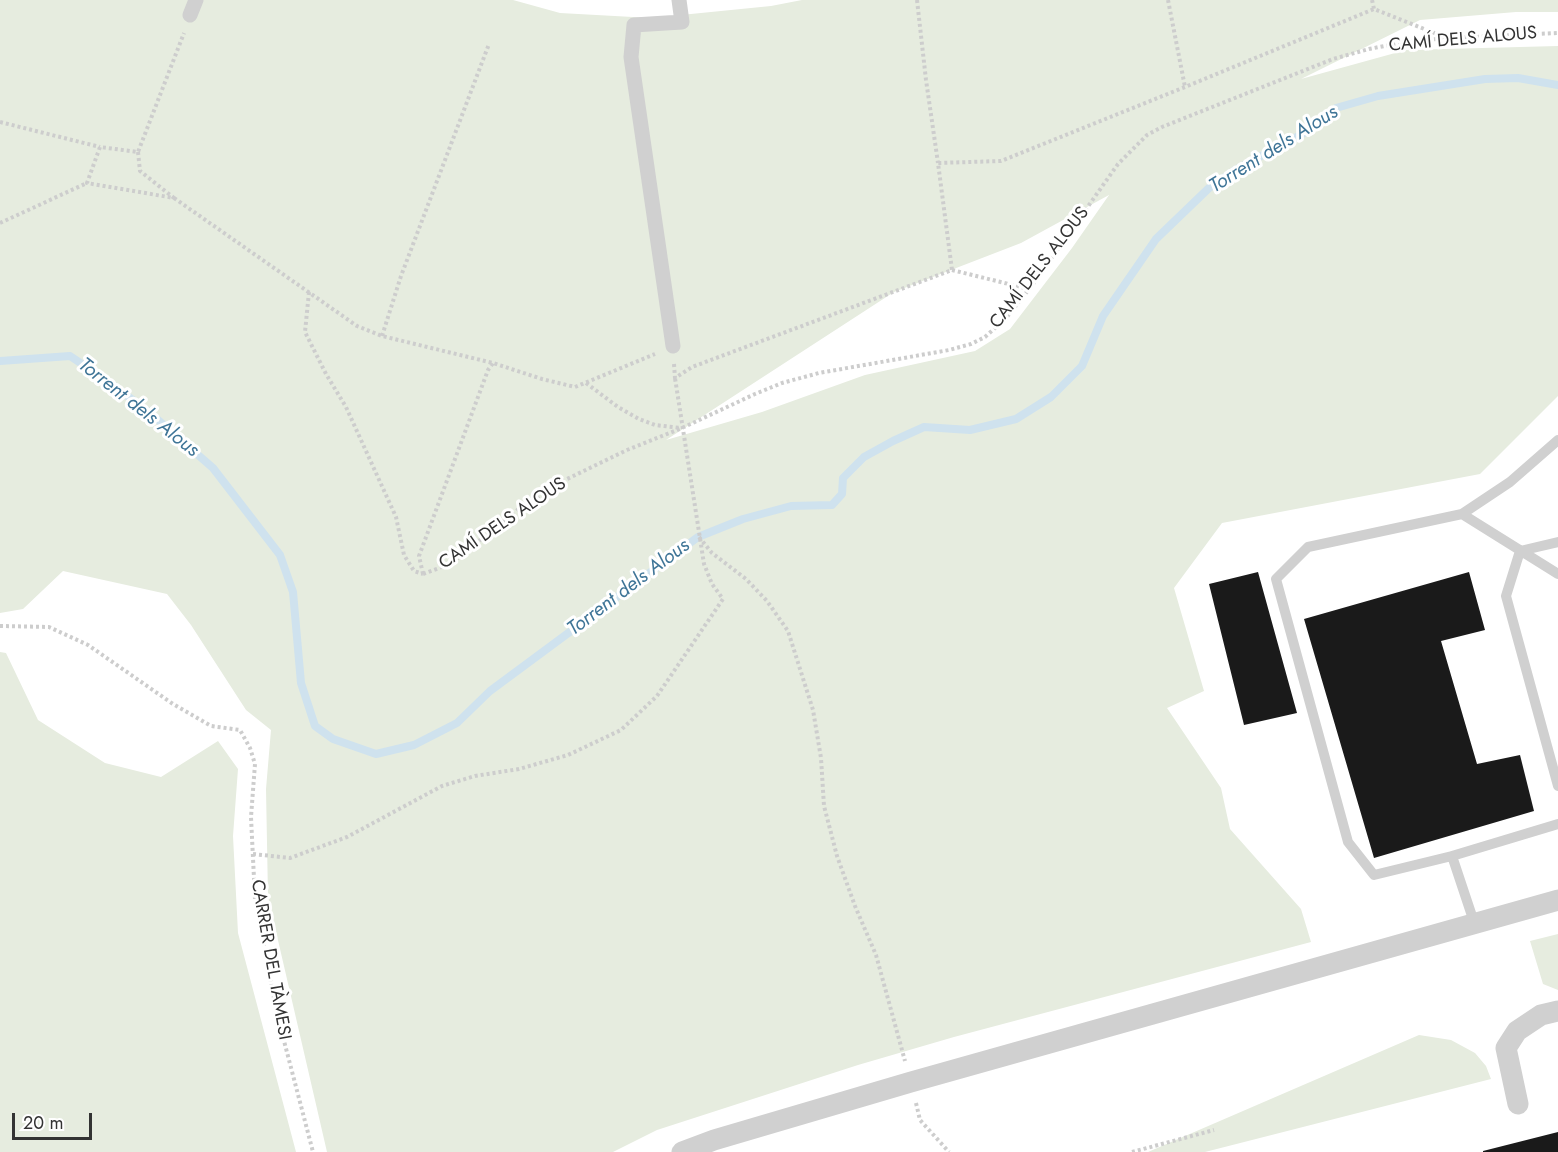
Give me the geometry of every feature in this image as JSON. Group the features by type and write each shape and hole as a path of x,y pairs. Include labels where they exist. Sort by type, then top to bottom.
{"street":[{"path":"190,15 196,0"},
{"path":"673,346 632,57 634,25 682,22 679,0"},
{"path":"682,1152 725,1137 911,1083 1558,900"},
{"path":"1518,1104 1506,1048 1517,1032 1541,1015 1558,1011"}],"lane":[{"path":"1558,440 1510,482 1462,514 1308,547 1276,579 1348,842 1374,875 1452,856 1558,824"},
{"path":"1462,514 1558,574"},
{"path":"1520,551 1558,542"},
{"path":"1520,551 1506,597 1558,786"},
{"path":"1452,856 1474,922"}],"path":[{"path":"917,0 952,270"},
{"path":"1168,0 1185,87"},
{"path":"1372,0 1374,9"},
{"path":"938,163 1000,161 1374,9 1447,38"},
{"path":"190,15 138,152 140,171 174,198 357,326 382,336 493,363 575,387 673,346 675,378 698,537 704,564 712,584 723,600 657,696 621,730 568,755 519,769 475,776 442,786 347,837 291,858 253,854"},
{"name":"CAMÍ DELS ALOUS","path":"423,574 450,564 520,508 556,485 627,450 682,428 755,394 782,383 819,373 949,350 971,344 995,330 1029,289 1118,164 1147,135 1162,127 1333,58 1369,49 1405,42 1447,38 1558,33"},
{"path":"382,336 401,276 489,44"},
{"path":"0,122 100,147 138,152"},
{"path":"87,183 100,147"},
{"path":"0,223 87,183 174,198"},
{"path":"675,378 692,367 952,270 1029,289"},
{"path":"309,292 305,332 346,407 396,517 404,555 414,571 423,574"},
{"path":"423,574 419,556 488,370 493,363"},
{"path":"586,383 618,407 639,419 655,425 682,428"},
{"path":"698,537 712,553 746,579 788,631 813,710 821,758 824,806 837,856 876,955 898,1035"},
{"name":"CARRER DEL TÀMESI","path":"0,626 49,627 88,645 173,704 211,726 240,730 250,748 255,765 251,817 255,899 277,1014 314,1152"},
{"path":"1132,1152 1214,1130"}],"shaded area":[{"path":"0,0 513,0 560,13 651,18 771,6 802,0 1558,0 1558,12 1516,12 1420,20 1301,79 1406,50 1558,46 1558,396 1480,474 1222,523 1174,588 1204,691 1167,708 1221,788 1230,829 1301,909 1311,942 954,1037 858,1065 657,1130 613,1152 327,1152 268,897 266,789 271,730 246,710 191,625 167,594 63,571 23,609 0,613","holes":["1109,195 1010,329 975,351 865,375 762,412 666,440 894,292 1021,243"]},
{"path":"0,652 6,653 38,720 105,763 161,777 218,741 238,769 233,836 238,933 296,1152 0,1152"},
{"path":"1558,934 1558,990 1543,984 1530,941"},
{"path":"1419,1035 1451,1040 1475,1053 1486,1066 1491,1079 1205,1152 1148,1152"}],"building":[{"path":"1258,572 1297,713 1244,725 1209,584"},
{"path":"1469,572 1485,630 1441,641 1477,764 1520,755 1534,811 1374,858 1304,619"},
{"path":"1558,1132 1558,1152 1483,1152 1483,1151"}],"waterway":[{"name":"Torrent dels Alous","path":"0,361 70,356 150,413 213,468 280,555 293,592 301,683 315,726 333,739 376,754 414,745 457,723 490,691 698,537 743,519 791,506 832,505 842,494 843,478 864,457 893,441 924,427 970,430 1016,419 1051,397 1082,366 1103,316 1156,239 1209,188 1235,170 1306,132 1336,108 1378,96 1485,79 1518,78 1558,85"}]}
